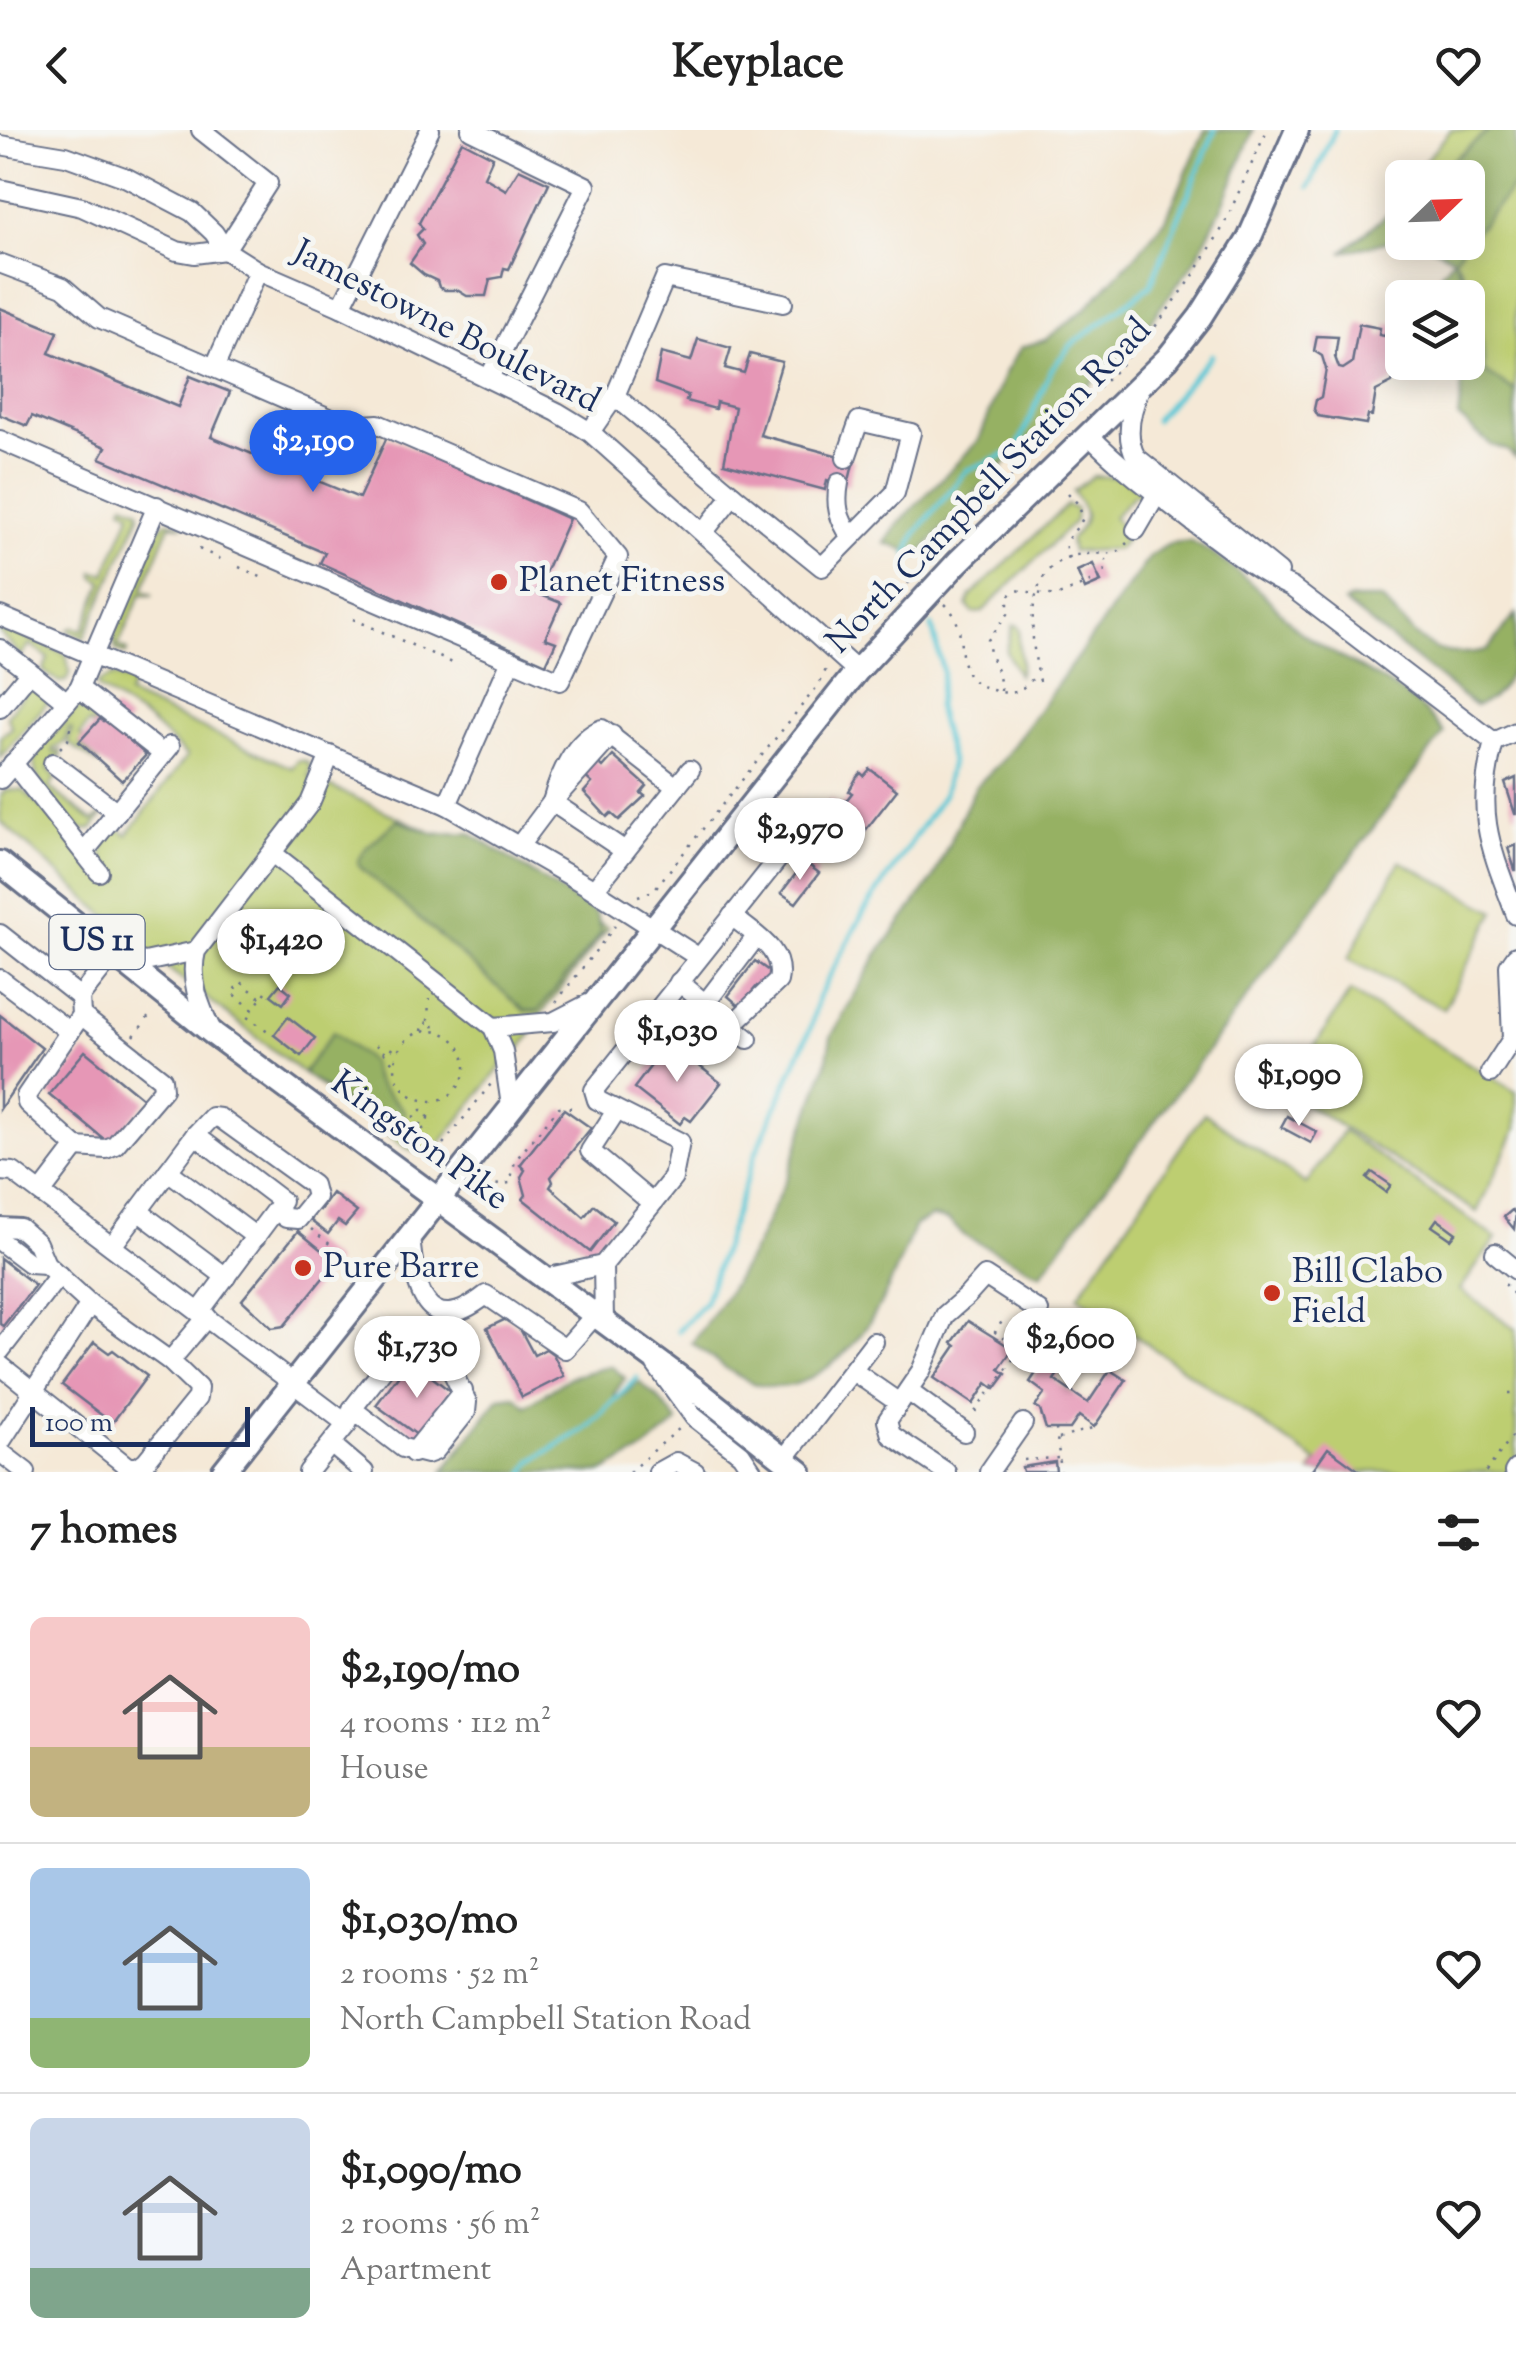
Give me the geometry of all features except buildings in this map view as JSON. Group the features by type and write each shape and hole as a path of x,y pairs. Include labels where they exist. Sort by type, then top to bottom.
{"main road":[{"name":"North Campbell Station Road","path":"223,1472 857,671 958,562 1143,383 1200,316 1250,238 1297,130"},
{"name":"Kingston Pike","path":"0,863 215,1036 600,1318 792,1466"}],"street":[{"path":"0,189 82,207 178,251 194,254 225,250 268,184 202,130"},
{"path":"341,307 430,130"},
{"path":"471,130 586,186 490,378"},
{"name":"Jamestowne Boulevard","path":"0,145 66,156 127,178 192,212 225,250 258,271 558,412 590,432 857,671"},
{"path":"0,440 560,681 618,557 578,511 378,424 348,426 99,318 64,287 2,264"},
{"path":"215,366 258,271"},
{"path":"590,432 616,396 666,278 784,303"},
{"path":"1143,383 1130,422 1136,457 1226,527 1292,587"},
{"path":"616,396 822,567 895,493 911,433 860,421 846,458"},
{"path":"1090,436 1156,494 1268,577 1292,587 1494,742"},
{"path":"838,482 836,502 841,522 851,537"},
{"path":"1136,530 1156,494"},
{"path":"703,533 733,495"},
{"path":"0,779 73,695 157,506"},
{"path":"0,616 447,804 594,890 698,957"},
{"path":"0,649 30,672 166,750 84,852"},
{"path":"447,804 511,660"},
{"path":"0,667 30,672"},
{"path":"0,708 30,672"},
{"path":"519,846 552,802 559,776 592,733 602,729 676,786"},
{"path":"1516,732 1494,742 1484,777 1484,816 1491,849 1516,916"},
{"path":"215,1036 199,1004 194,982 196,951 310,802 330,755"},
{"path":"53,757 116,812"},
{"path":"14,763 100,872"},
{"path":"594,890 690,770"},
{"path":"552,802 625,851"},
{"path":"410,1234 414,1279 426,1301 443,1314 467,1310 486,1295 562,1349 600,1318 603,1265 672,1178 680,1142 597,1100 594,1090 732,916 777,851"},
{"path":"272,853 493,1027 503,1051 511,1106"},
{"path":"732,916 778,957 780,975 732,1025"},
{"path":"0,934 81,1006 124,1049 162,1080 162,1089 115,1145 106,1149 76,1148 27,1103 26,1096 70,1032 81,1006 113,956 145,962 196,951"},
{"path":"706,1004 756,936"},
{"path":"1490,1073 1512,1038 1509,966 1516,956"},
{"path":"0,980 70,1032"},
{"path":"678,982 748,1039"},
{"path":"493,1027 553,1022 594,1001"},
{"path":"616,1111 590,1151 652,1204"},
{"path":"112,1246 212,1117 220,1118 313,1185 316,1197 298,1219 286,1218 276,1210"},
{"path":"170,1361 282,1201 195,1135"},
{"path":"41,1193 76,1148"},
{"path":"0,1171 13,1172 291,1383 349,1417 413,1453 435,1451 466,1412 463,1391 446,1359 413,1331 349,1417 330,1444 308,1472"},
{"path":"168,1171 256,1237"},
{"path":"138,1211 226,1277"},
{"path":"0,1366 128,1467 146,1462 197,1398 198,1388 170,1361 90,1304 5,1227"},
{"path":"0,1241 30,1263 48,1263"},
{"path":"0,1253 25,1270 48,1263"},
{"path":"1495,1253 1516,1270"},
{"path":"0,1351 48,1263"},
{"path":"545,1278 603,1265"},
{"path":"946,1472 892,1435 887,1421 921,1371 945,1316 984,1276 1039,1312"},
{"path":"0,1444 90,1304"},
{"path":"792,1466 874,1342"},
{"path":"650,1356 694,1417 741,1454 753,1472"},
{"path":"853,1371 964,1432"},
{"path":"989,1472 1023,1423"},
{"path":"330,1444 364,1472"},
{"path":"0,1452 26,1472"},
{"path":"658,1472 676,1462 695,1472"}],"path":[{"path":"1068,493 1083,518 1065,540 1069,558"},
{"path":"1040,681 1032,613 1036,594 1048,573 1069,558 1120,551 1136,530"},
{"path":"199,550 224,560"},
{"path":"1001,692 1000,671 988,651 988,640 1008,614 1008,596 1016,590 1056,596 1104,576 1108,554"},
{"path":"239,568 264,579"},
{"path":"945,604 958,621 967,673 973,681 1001,692 1020,690 1038,674"},
{"path":"353,619 457,665"},
{"path":"53,757 64,745 70,728"},
{"path":"755,832 777,851"},
{"path":"253,1010 232,992 240,982 262,999"},
{"path":"266,992 247,1017 274,1036"},
{"path":"428,1023 429,1000"},
{"path":"124,1049 150,1015"},
{"path":"422,1032 423,1023 434,1022 434,1032"},
{"path":"422,1032 434,1032 454,1041 461,1050 464,1072 461,1082 446,1098 424,1102 399,1084 395,1064 397,1052 407,1039 422,1032"},
{"path":"376,1045 395,1064"},
{"path":"383,1054 388,1047 397,1052"},
{"path":"443,1144 491,1084"},
{"path":"400,1144 428,1118 424,1102"},
{"path":"486,1186 510,1182 515,1161 560,1107 574,1108"},
{"path":"423,1110 414,1115 434,1150"},
{"path":"298,1219 353,1263"},
{"path":"974,1412 1007,1372 1018,1348 995,1332 1005,1317"},
{"path":"1510,1393 1516,1394"},
{"path":"629,1472 690,1422"},
{"path":"1057,1440 1095,1427"},
{"path":"1056,1429 1061,1472"},
{"path":"1486,1472 1516,1431"},
{"path":"1024,1460 1060,1458"}],"green space":[{"path":"1205,130 1253,130 1224,203 1195,261 1138,338 985,482 919,555 885,543 898,524 979,440 1005,373 1021,347 1045,340 1084,310 1166,219"},
{"path":"1451,130 1516,130 1516,392 1485,372 1485,280 1466,280 1454,260 1485,260 1485,160 1426,160"},
{"path":"1489,130 1516,130 1516,183 1485,220 1485,160 1453,160"},
{"path":"1385,216 1385,242 1342,252"},
{"path":"1455,260 1464,280 1438,280"},
{"path":"1485,372 1516,392 1516,458 1491,445 1458,417 1463,380 1485,380"},
{"path":"1113,472 1145,493 1146,497 1134,495 1113,517 1129,535 1118,549 1072,552 1070,540 1085,516 1073,491 1093,476 1117,477"},
{"path":"124,503 139,509 140,515 84,638 68,630 83,630 103,582 94,577 94,572 105,574 131,513 122,507"},
{"path":"1067,505 1076,509 1075,521 982,612 973,613 967,605 970,597"},
{"path":"167,521 183,526 170,525 143,589 153,595 141,594 118,646 127,650 126,654 116,650 113,637 160,528"},
{"path":"1190,541 1239,573 1316,643 1413,701 1444,733 1041,1274 965,1236 948,1220 932,1217 915,1225 879,1306 840,1357 810,1378 786,1386 761,1385 740,1377 692,1343 756,1245 787,1177 826,1064 831,1037 877,955 932,880 976,786 1002,761 1151,555 1171,543"},
{"path":"1381,599 1426,644 1451,653 1487,650 1516,614 1514,656 1506,681 1489,700 1475,706 1344,602"},
{"path":"0,625 66,654 70,673 66,681 59,682 43,671 48,658 30,644 21,656 0,633"},
{"path":"1013,625 1020,630 1018,675 1006,651"},
{"path":"113,676 133,682 128,695 292,768 298,760 306,761 311,766 309,777 435,834 469,837 608,928 528,1031 531,1035 511,1061 507,1059 437,1148 421,1154 405,1147 303,1073 143,949 0,821 0,797 5,790 23,790 106,866 103,850 109,836 118,828 127,835 187,756 149,721 98,688 97,683"},
{"path":"28,689 39,690 49,701 0,758 0,736 12,728 7,716"},
{"path":"83,707 99,719 93,726 89,723 80,735 84,739 80,744 99,764 68,743 72,729 69,728 64,743 53,749 54,753 60,750 61,757 48,769 56,777 50,788 93,821 104,813 92,829 83,830 48,793 34,763 37,753 75,710"},
{"path":"397,820 435,834 470,833 596,914 602,932 538,1011 525,1011 360,867 358,862 365,849"},
{"path":"1400,861 1495,911 1444,1009 1348,959"},
{"path":"1350,992 1516,1092 1516,1129 1477,1212 1285,1091"},
{"path":"333,1032 371,1062 378,1083 405,1112 403,1127 392,1135 303,1073"},
{"name":"Bill Clabo Field","path":"1204,1113 1306,1184 1343,1131 1496,1238 1460,1290 1516,1329 1516,1459 1507,1472 1311,1472 1317,1462 1078,1296"},
{"path":"611,1366 625,1378 614,1394 618,1399 639,1382 678,1422 644,1450 602,1472 443,1472 499,1398 515,1396 526,1406 570,1377"}],"waterway":[{"path":"907,554 916,533 967,470 1016,451 1051,370 1070,346 1150,286 1215,130"},
{"path":"1309,187 1335,130"},
{"path":"1155,420 1212,355"},
{"path":"678,1331 705,1302 755,1155 811,1027 818,998 864,912 944,794 951,761 937,707 943,673 932,626"},
{"path":"525,1472 532,1461 588,1427 637,1378"}],"place":[{"name":"Planet Fitness","path":"499,582"},
{"name":"Pure Barre","path":"303,1268"},
{"name":"Bill Clabo Field","path":"1272,1293"}]}
